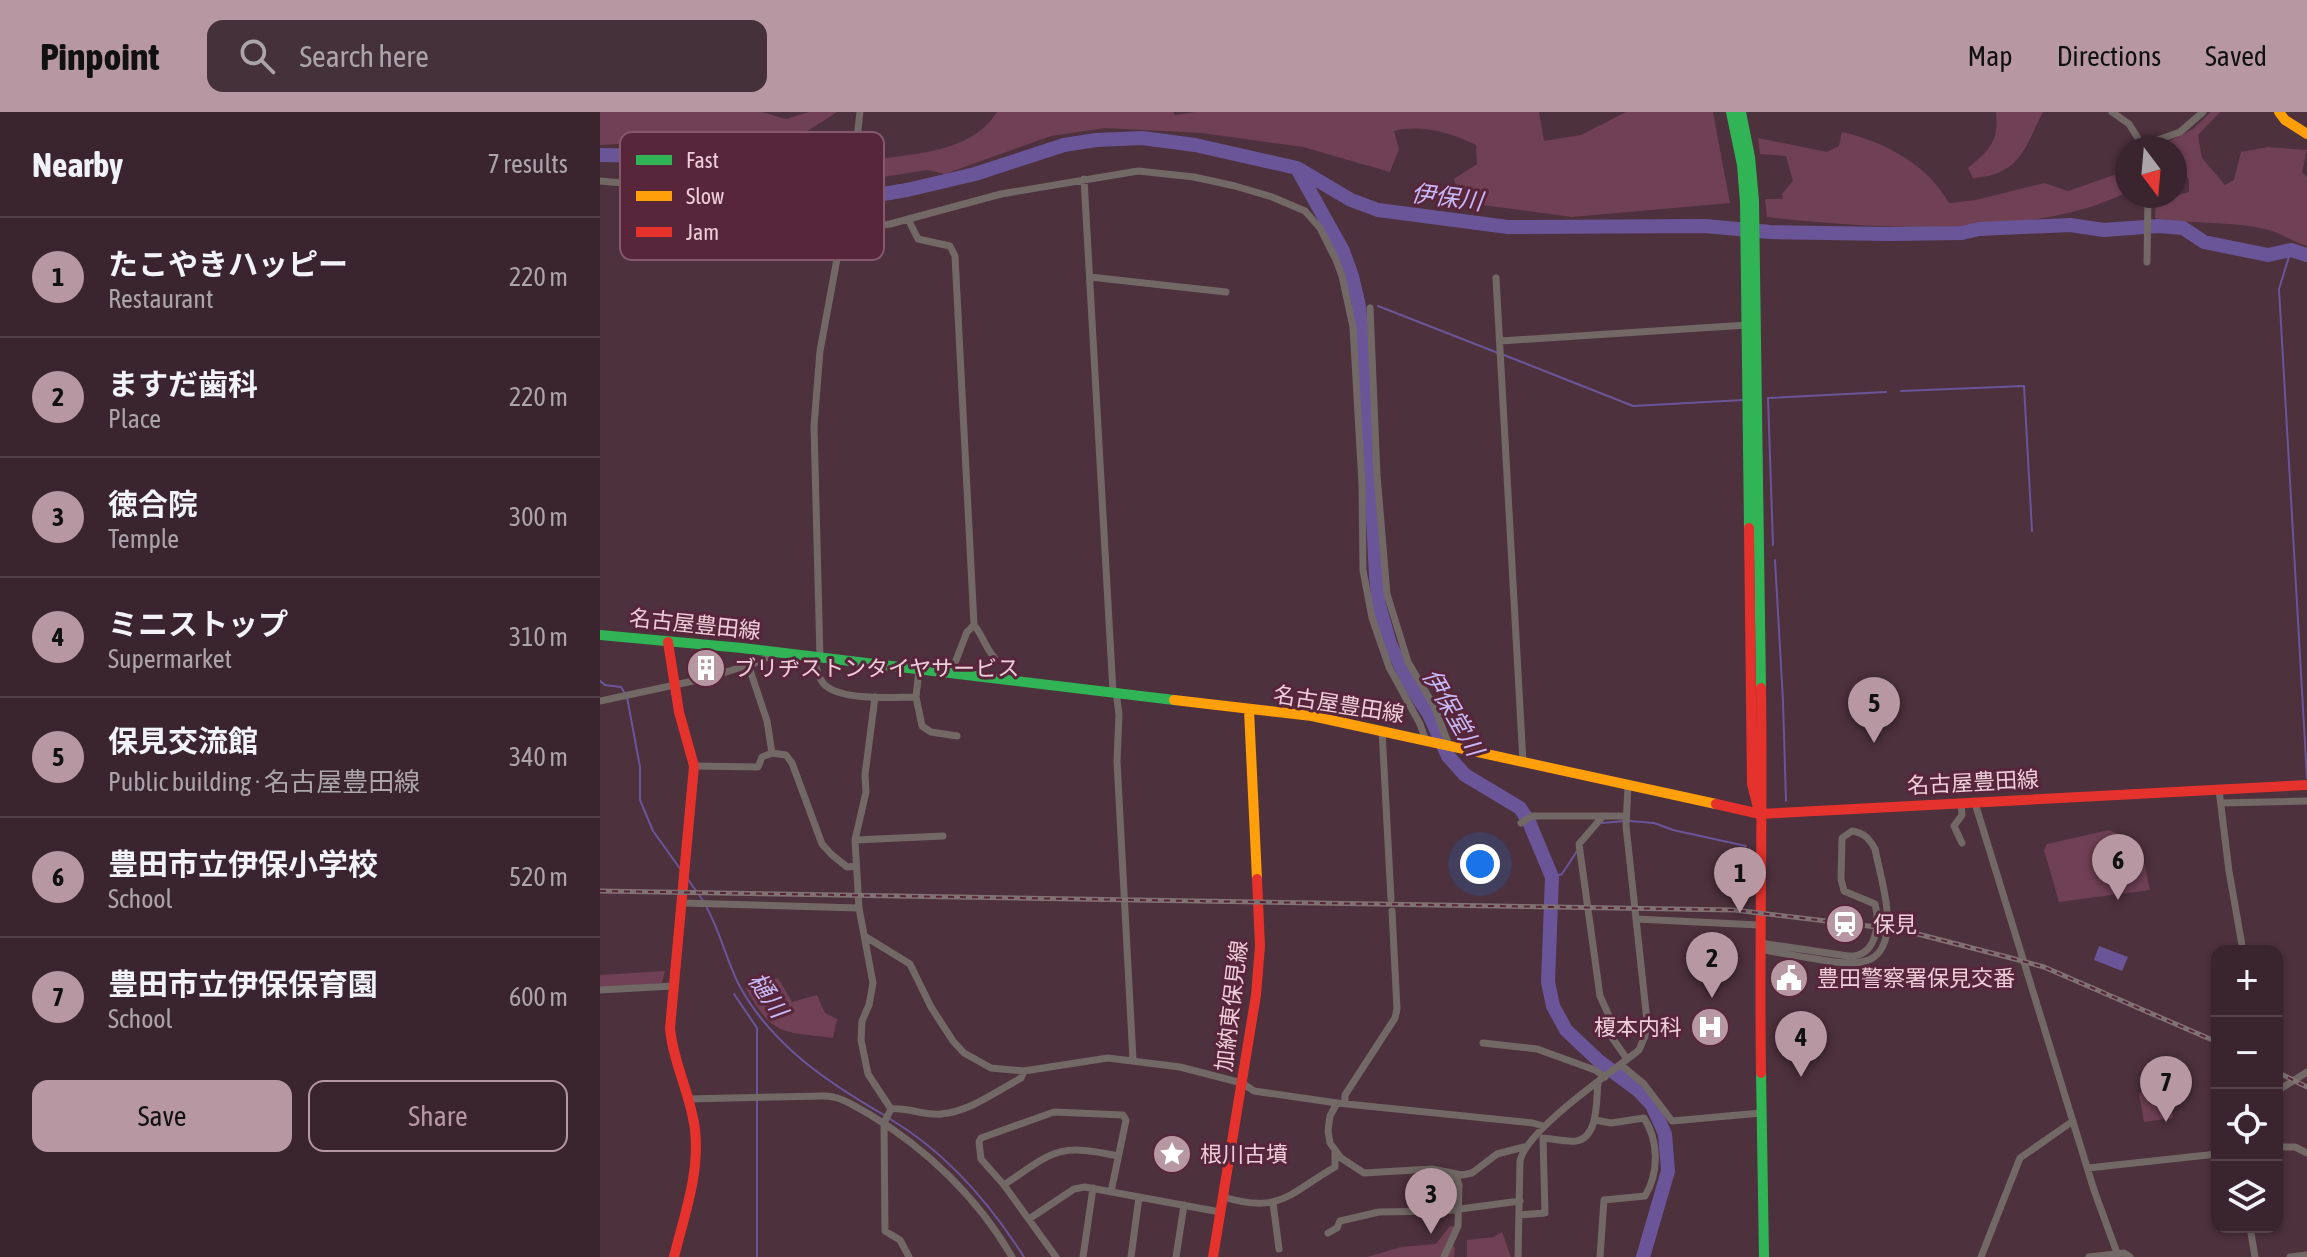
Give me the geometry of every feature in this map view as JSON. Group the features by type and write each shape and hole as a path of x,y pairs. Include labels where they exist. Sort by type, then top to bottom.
{"main road":[{"path":"1731,112 1750,202"},
{"path":"1741,112 1750,157 1763,787 1759,925 1764,1257"},
{"path":"2279,112 2285,120 2307,134"},
{"path":"1751,255 1747,325 1752,784 1760,814"},
{"name":"名古屋豊田線","path":"600,635 774,652 1312,716 1760,814 2307,785"},
{"path":"668,642 674,684 694,766 670,1039 696,1130 696,1152 674,1257"},
{"name":"加納東保見線","path":"1213,1257 1256,995 1260,946 1249,710"}],"street":[{"path":"858,132 860,112"},
{"path":"2112,112 2129,124 2137,136"},
{"path":"2170,136 2180,132 2203,112"},
{"path":"884,222 908,219 1001,194 1138,171 1194,177 1235,186 1295,206 1311,216 1320,228 1342,276 1353,327 1362,484 1363,570 1372,618 1389,667 1420,724 1439,742"},
{"path":"1084,179 1115,692 1119,714 1117,761 1133,1060"},
{"path":"600,181 620,182"},
{"path":"2147,260 2149,208"},
{"path":"908,219 918,239 950,246 955,256 974,625 994,657"},
{"path":"837,260 820,351 814,426 819,679 835,691 875,697 916,697"},
{"path":"1090,277 1226,292"},
{"path":"1496,278 1523,762"},
{"path":"1370,308 1377,475 1387,594 1408,662 1434,706 1439,742"},
{"path":"1500,341 1747,325"},
{"path":"951,673 967,632 974,625"},
{"path":"600,701 707,678 761,661 774,652"},
{"path":"748,664 767,721 772,753"},
{"path":"919,670 916,697 922,726 931,732 957,736"},
{"path":"875,697 865,775 866,792 855,840 859,908 873,983 862,1021 861,1040 868,1074 890,1111"},
{"path":"1382,730 1391,899"},
{"path":"694,766 758,767 762,757 772,753 786,755 792,763 822,844 847,867 856,866"},
{"path":"1518,1257 1520,1161 1524,1147 1543,1126 1639,1050 1645,1036 1647,1021 1626,820 1628,786"},
{"path":"2219,790 2242,945"},
{"path":"2221,803 2307,801"},
{"path":"1961,803 1962,815 1954,826 1962,843"},
{"path":"1975,803 2117,1253"},
{"path":"1521,823 1532,816 1603,816 1626,820"},
{"path":"1603,816 1580,847 1601,1003 1610,1018 1622,1064 1644,1084 1672,1121 1761,1113"},
{"path":"1852,831 1870,839 1875,849 1887,911 1884,944 1873,960 1843,964 1760,946 1859,957 1867,952 1871,947 1878,914 1875,904 1844,891 1842,838 1852,831"},
{"path":"855,840 943,836"},
{"path":"682,903 859,908"},
{"path":"1223,1197 1253,1204 1273,1203 1289,1198 1300,1187 1335,1167 1335,1152 1328,1130 1330,1116 1395,1018 1392,911"},
{"path":"1636,919 1759,925"},
{"path":"866,937 910,964 931,1007 953,1041 964,1053 991,1068 1024,1071 1108,1058 1133,1060 1180,1067 1242,1083 1254,1091 1543,1126"},
{"path":"600,989 673,986"},
{"path":"1483,1043 1537,1049 1607,1076"},
{"path":"909,1257 900,1240 885,1231 884,1123 890,1111 901,1108 942,1114 963,1109 1021,1078 1024,1071"},
{"path":"2280,1089 2307,1072"},
{"path":"1519,1215 1545,1213 1543,1138 1579,1141 1585,1137 1595,1120 1598,1083"},
{"path":"687,1099 834,1096 884,1123 928,1157 987,1218 1012,1257"},
{"path":"1056,1257 1004,1185 981,1159 981,1138 1054,1112 1123,1115 1126,1120 1111,1192"},
{"path":"1595,1120 1611,1123 1644,1118 1652,1133 1655,1176 1645,1196 1604,1200 1600,1257"},
{"path":"1981,1257 2020,1158 2073,1121"},
{"path":"1335,1152 1353,1168 1364,1173 1442,1170 1462,1175 1472,1173 1497,1154 1524,1147"},
{"path":"2283,1147 2295,1147 2307,1153"},
{"path":"1004,1185 1037,1162 1063,1150 1084,1149 1118,1156"},
{"path":"2088,1168 2211,1155"},
{"path":"1442,1170 1457,1179 1458,1209 1458,1226 1444,1257"},
{"path":"1029,1219 1074,1189 1093,1188 1220,1212"},
{"path":"1083,1257 1093,1188"},
{"path":"1131,1257 1139,1197"},
{"path":"1328,1233 1337,1228 1340,1221 1379,1212 1445,1211 1520,1201"},
{"path":"1273,1203 1279,1249"},
{"path":"1176,1257 1184,1205"},
{"path":"2251,1233 2255,1257"},
{"path":"2089,1257 2117,1253 2130,1257"},
{"path":"2290,1257 2307,1255"}],"shaded area":[{"path":"600,112 762,112 786,119 809,112 837,112 806,132 620,132 620,144 600,145"},
{"path":"997,112 1173,112 1175,115 1195,112 1539,112 1544,141 1581,135 1626,112 1713,112 1730,203 1572,217 1460,202 1454,179 1477,164 1476,145 1446,133 1425,129 1394,131 1399,149 1390,172 1303,147 1202,133 1105,128 1051,136 945,174 927,170 884,177 884,158 941,149 973,136"},
{"path":"1996,112 2043,112 2025,148 2011,166 1989,176 1973,178 1968,168 1982,156 1994,138"},
{"path":"2211,112 2220,112 2198,135 2202,158 2225,185 2234,180 2241,152 2268,147 2307,150 2302,172 2307,177 2307,246 2258,228 2155,218 2155,208 2187,208 2187,136 2179,136 2193,129"},
{"path":"1842,132 1889,149 1917,166 1949,203 1976,200 2044,183 2068,191 2115,175 2115,197 2090,207 2047,217 1951,227 1853,225 1767,217 1765,199 1783,199 1782,194 1793,181 1786,156 1760,154 1758,138 1827,152 1839,146"},
{"path":"2109,830 2140,844 2150,890 2059,902 2044,850 2047,844"},
{"path":"2099,946 2128,957 2122,971 2094,960"},
{"path":"665,971 662,983 600,988 600,975"},
{"path":"778,978 792,1002 817,995 825,1013 837,1019 833,1038 780,1029 764,1016 746,989"},
{"path":"2169,1087 2173,1118 2144,1122 2139,1094 2144,1090"},
{"path":"1450,1226 1454,1227 1449,1240 1455,1248 1454,1257 1367,1257 1401,1247 1436,1244"},
{"path":"1502,1232 1511,1257 1467,1257 1467,1240 1494,1237"}],"waterway":[{"name":"伊保川","path":"884,194 975,174 1064,145 1142,138 1195,145 1297,168 1351,200 1378,210 1508,227 1705,226 1770,232 1889,234 1962,233 1979,229 2070,225 2104,230 2158,226 2183,228 2204,242 2268,255 2291,250 2307,255"},
{"name":"伊保川","path":"600,155 620,155"},
{"name":"伊保堂川","path":"1299,172 1343,251 1359,306 1376,576 1379,605 1390,644 1411,687 1429,714 1448,756 1465,775 1520,808 1529,822 1552,877 1548,982 1553,1006 1566,1030 1600,1062 1638,1090 1652,1105 1665,1134 1668,1171 1643,1257"},
{"path":"2291,250 2279,289 2307,778"},
{"path":"1378,306 1498,353"},
{"path":"1504,355 1633,406 1743,400"},
{"path":"1901,391 2024,386 2032,531"},
{"path":"1773,545 1768,398 1886,392"},
{"path":"1775,560 1786,801"},
{"name":"樋川","path":"600,681 605,685 621,687 624,692"},
{"name":"樋川","path":"627,697 640,767 640,800 653,831 681,870"},
{"path":"1602,823 1624,821"},
{"path":"1630,821 1654,823 1746,846"},
{"path":"1552,877 1562,874 1577,851"},
{"name":"樋川","path":"687,878 704,902"},
{"name":"樋川","path":"707,908 738,983 766,1025 821,1075 884,1115"},
{"path":"734,994 757,1028 757,1257"},
{"name":"樋川","path":"890,1119 930,1147 965,1180 1024,1257"}],"railway":[{"path":"600,891 1734,910 1902,930 2044,967 2211,1039"},
{"path":"2283,1075 2307,1087"}],"traffic: fast":[{"path":"1731,112 1742,165 1745,202 1749,528"},
{"path":"1741,112 1750,157 1754,201 1761,688"},
{"path":"600,635 742,648 1174,700"},
{"path":"1761,1073 1764,1257"}],"traffic: slow":[{"path":"2279,112 2285,120 2307,134"},
{"path":"1174,700 1312,716 1716,804"},
{"path":"1249,710 1257,879"}],"traffic: jam":[{"path":"1749,528 1752,784 1758,808"},
{"path":"668,642 679,712 694,766 670,1028 693,1117 696,1146 690,1194 674,1257"},
{"path":"1761,688 1761,1073"},
{"path":"1716,804 1760,814 2307,785"},
{"path":"1213,1257 1256,995 1260,946 1257,879"}],"place":[{"name":"ブリヂストンタイヤサービス","path":"706,668"},
{"name":"保見交流館","path":"1874,743"},
{"name":"豊田市立伊保小学校","path":"2118,900"},
{"name":"たこやきハッピー","path":"1740,913"},
{"name":"保見","path":"1845,924"},
{"name":"豊田警察署保見交番","path":"1789,978"},
{"name":"ますだ歯科","path":"1712,998"},
{"name":"榎本内科","path":"1710,1027"},
{"name":"ミニストップ","path":"1801,1077"},
{"name":"豊田市立伊保保育園","path":"2166,1122"},
{"name":"根川古墳","path":"1172,1154"},
{"name":"徳合院","path":"1431,1234"}]}
